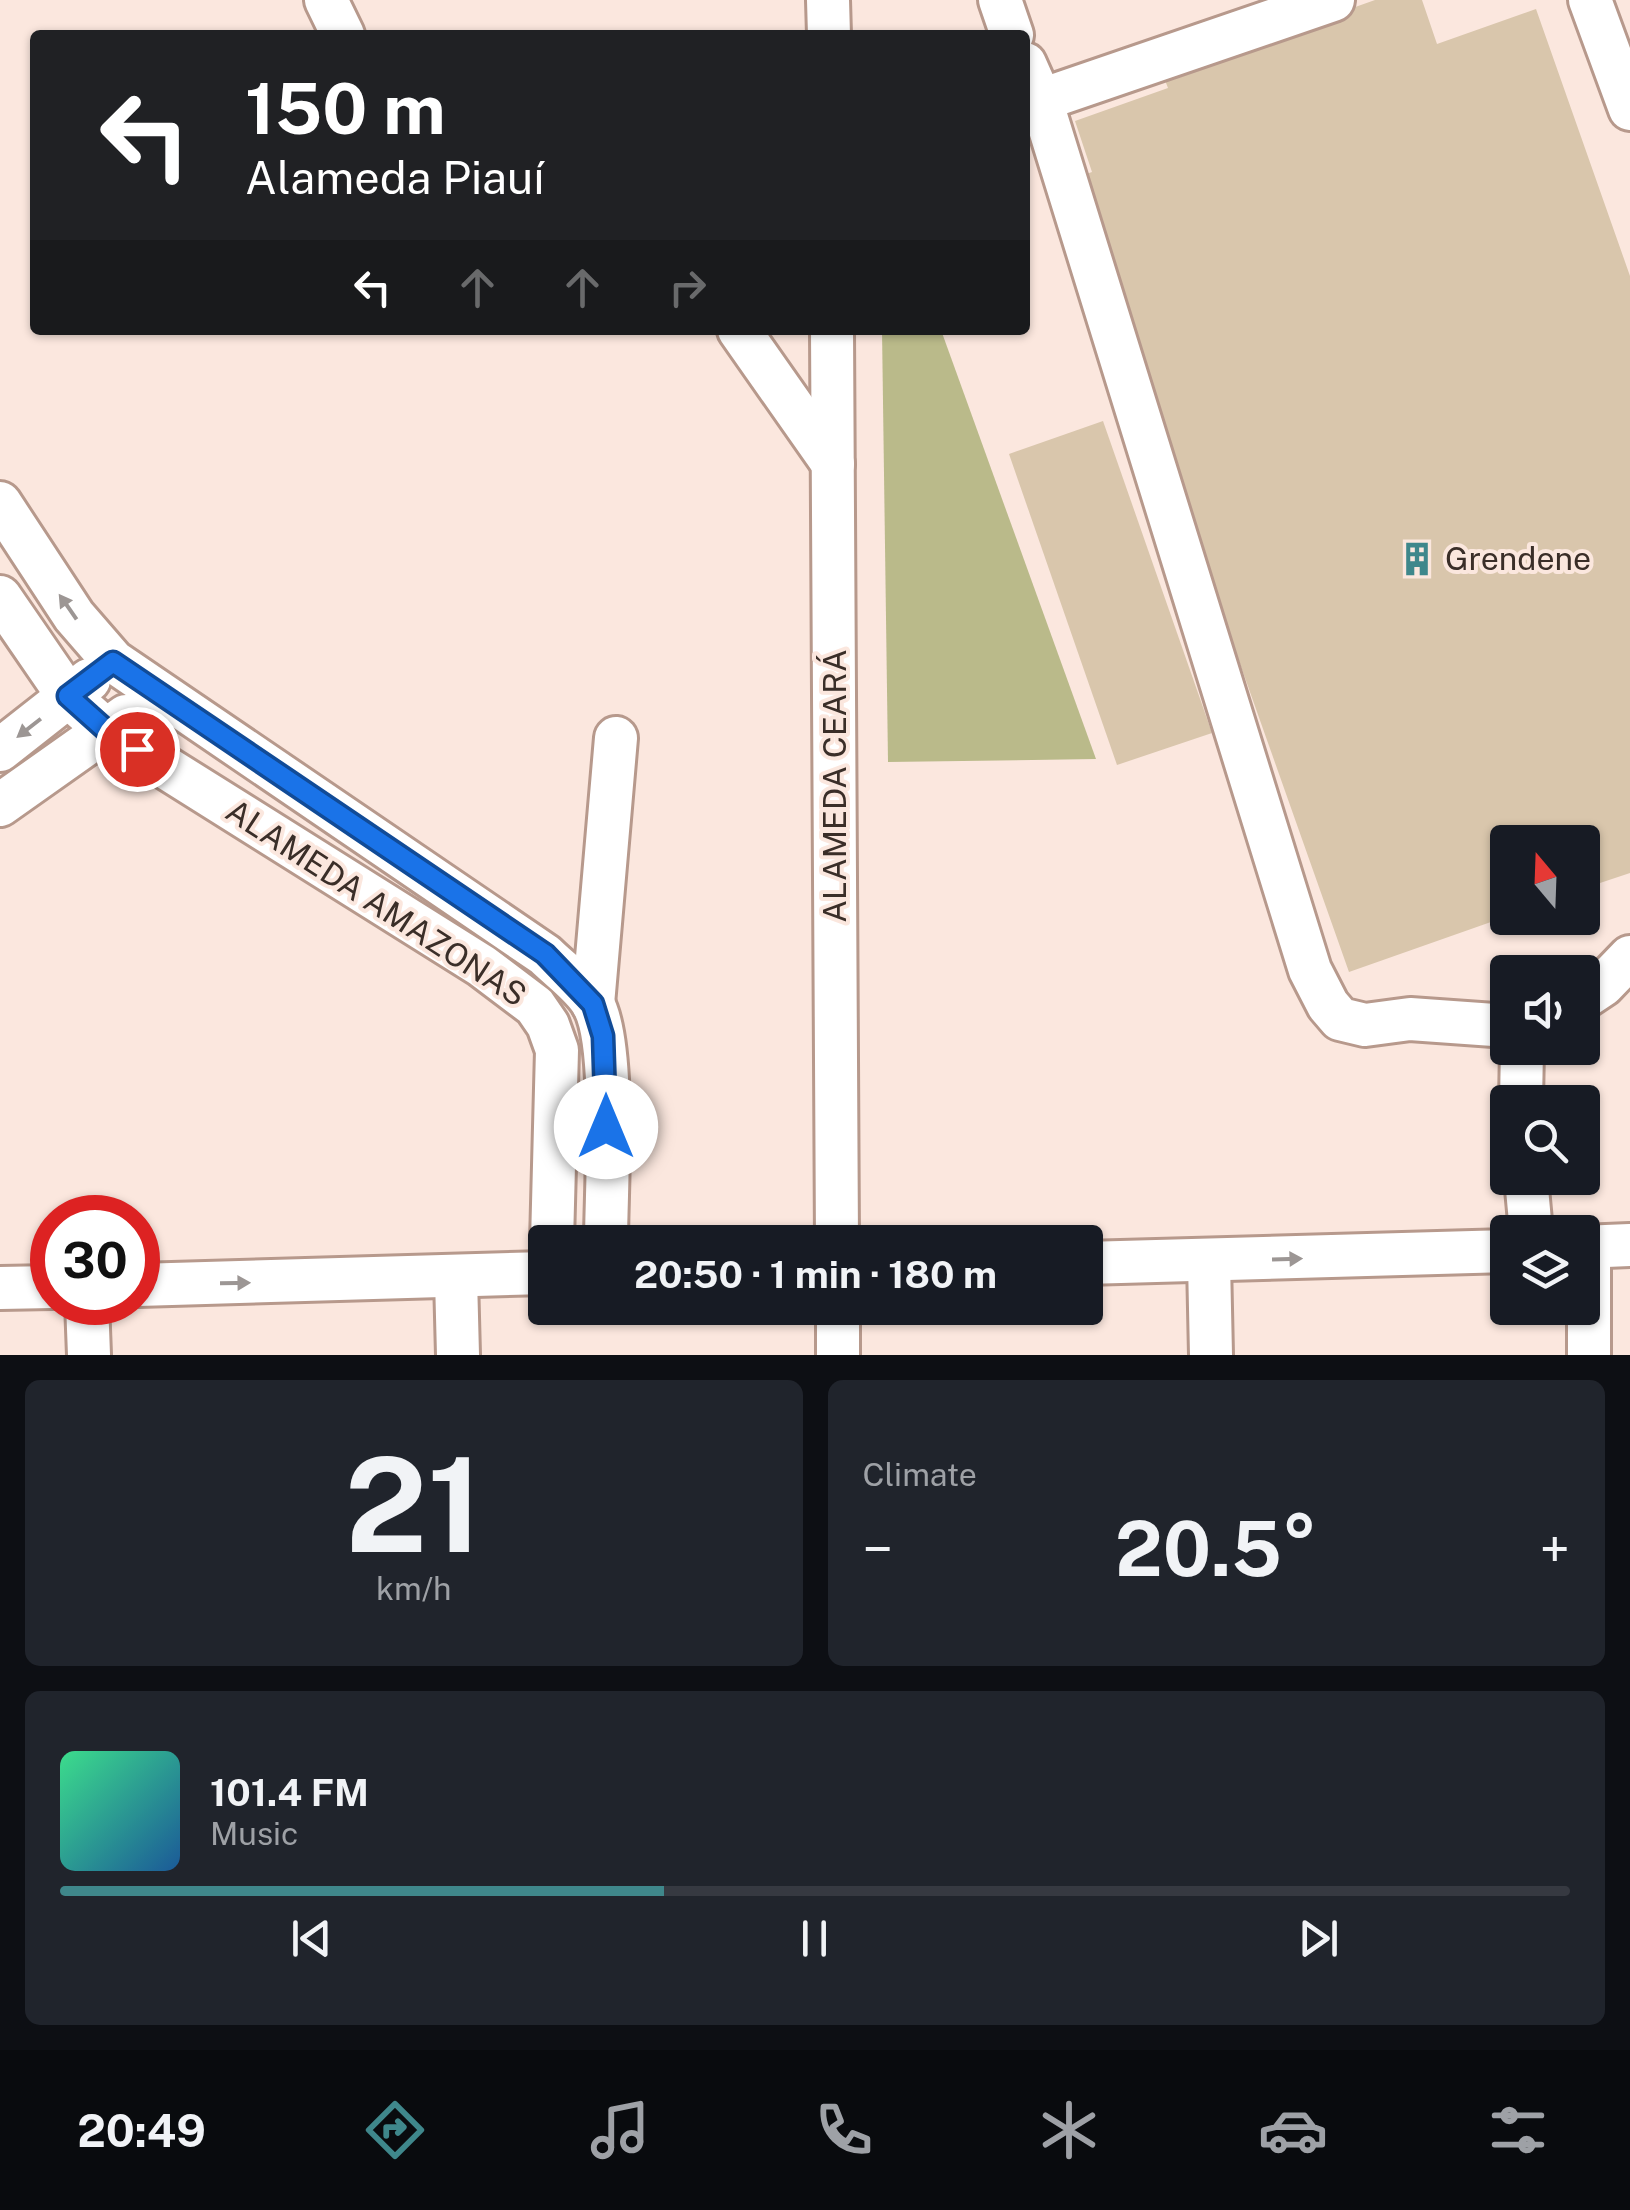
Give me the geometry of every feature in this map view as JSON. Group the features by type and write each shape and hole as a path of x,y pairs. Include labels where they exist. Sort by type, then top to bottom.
{"street":[{"path":"326,0 341,30"},
{"path":"828,0 828,30"},
{"path":"1000,0 1010,30"},
{"path":"1333,0 1033,82 1310,970 1340,1019 1365,1025 1410,1019 1490,1025"},
{"path":"1590,0 1630,110"},
{"path":"742,335 833,464"},
{"name":"ALAMEDA CEARÁ","path":"832,335 837,1225"},
{"name":"ALAMEDA AMAZONAS","path":"0,503 74,616 113,662 545,954 593,1004"},
{"name":"ALAMEDA AMAZONAS","path":"0,597 68,696 106,730 448,943 535,1006 548,1025 556,1050 552,1225"},
{"path":"0,750 113,662"},
{"path":"0,805 160,692"},
{"path":"606,1225 603,1036 593,1004 616,738"},
{"path":"1600,987 1630,956"},
{"path":"554,1090 606,1089"},
{"path":"1589,1355 1601,1246"},
{"path":"1103,1263 1490,1251"},
{"path":"1209,1262 1211,1355"},
{"path":"160,1285 528,1274"},
{"path":"456,1278 458,1355"},
{"path":"0,1288 30,1287"},
{"path":"88,1325 89,1355"},
{"path":"838,1325 838,1355"}],"green space":[{"path":"882,335 943,335 1096,759 888,762"}],"building":[{"name":"Grendene","path":"1375,0 1422,0 1437,44 1536,9 1630,276 1630,873 1600,883 1600,825 1490,825 1490,922 1349,972 1069,180 1092,172 1075,121 1168,88 1163,75"},
{"path":"1103,421 1212,733 1117,765 1009,454"}],"place":[{"name":"Grendene","path":"1417,559"}],"route":[{"path":"137,749 106,730 68,696 113,662 545,954 593,1004 603,1036 606,1127"}]}
